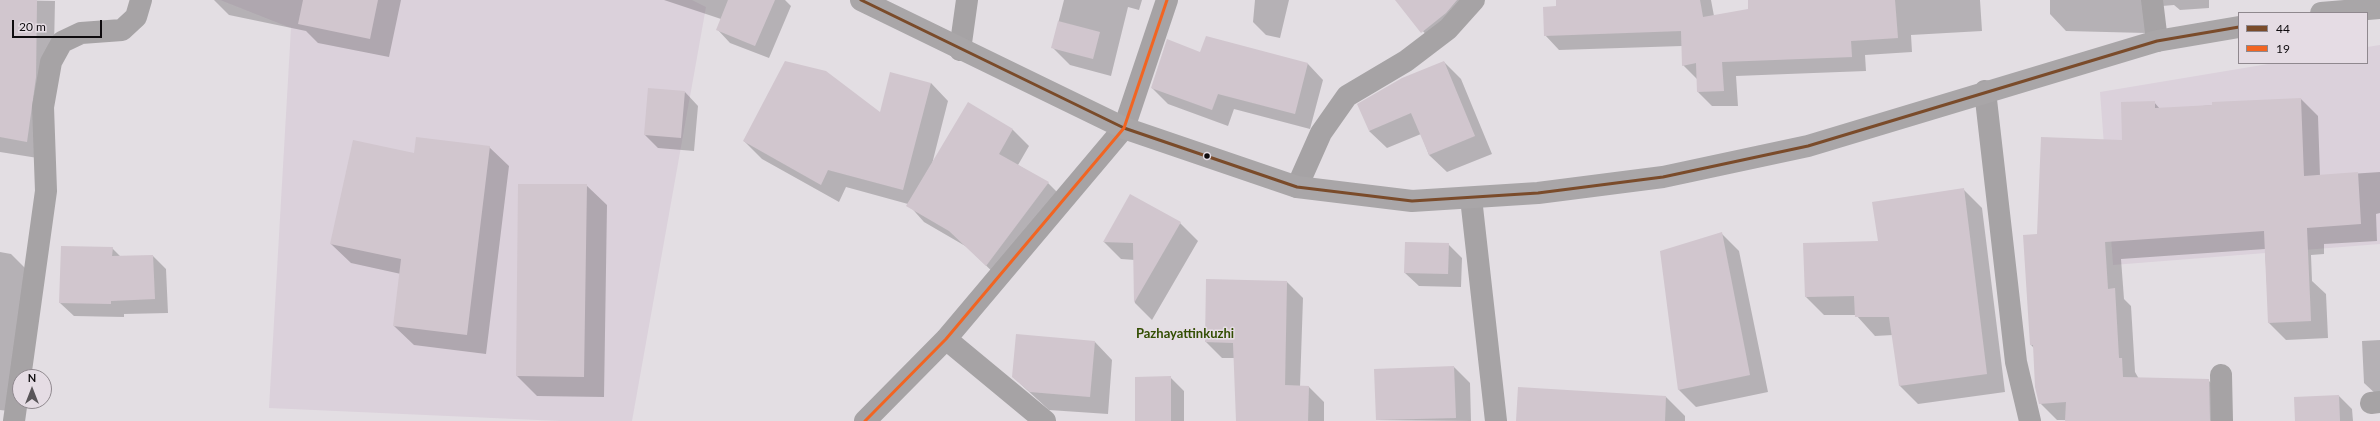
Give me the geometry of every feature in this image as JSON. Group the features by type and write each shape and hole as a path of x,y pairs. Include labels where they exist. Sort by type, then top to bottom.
{"main road":[{"path":"860,0 960,50 1124,128 1297,187 1412,201 1538,193 1663,177 1808,146 1985,91 2157,41 2238,27"},
{"path":"2333,12 2380,8"}],"street":[{"path":"14,421 46,191 43,107 51,62 62,42 81,33 122,30 136,17 141,0"},
{"path":"960,50 967,0"},
{"path":"865,421 946,339 1124,128 1167,0"},
{"path":"1297,187 1321,133 1347,96 1406,61 1448,29 1474,0"},
{"path":"2152,0 2157,41"},
{"path":"1985,91 2016,362 2030,421"},
{"path":"1471,198 1496,421"},
{"path":"946,339 1045,421"},
{"path":"2221,375 2222,421"}],"shaded area":[{"path":"220,0 692,0 706,7 632,421 560,421 269,408 291,28"},
{"path":"2380,45 2380,244 2113,265 2100,92 2268,64 2368,64 2368,47"}],"building":[{"path":"0,0 37,0 36,77 27,142 0,137"},
{"path":"303,0 378,0 370,39 298,24"},
{"path":"728,0 775,0 755,46 716,30"},
{"path":"1395,0 1457,0 1446,13 1421,33"},
{"path":"1556,0 1700,0 1703,17 1748,9 1748,0 1895,0 1898,38 1851,41 1852,57 1722,62 1724,91 1697,92 1696,63 1682,66 1681,31 1544,36 1543,7 1556,6"},
{"path":"1058,21 1100,32 1093,59 1051,48"},
{"path":"1206,36 1308,63 1295,114 1218,94 1212,110 1151,88 1167,39 1200,52"},
{"path":"785,61 826,71 880,112 890,72 931,83 903,190 828,170 821,185 743,141"},
{"path":"1444,61 1475,136 1429,155 1411,113 1369,131 1357,104 1402,78"},
{"path":"648,88 685,91 681,138 644,135"},
{"path":"2301,98 2304,176 2358,172 2361,224 2307,228 2311,321 2268,323 2264,231 2105,242 2108,289 2115,288 2119,358 2122,358 2123,377 2209,379 2210,421 2065,421 2066,402 2039,404 2035,387 2033,345 2030,345 2023,235 2037,234 2041,137 2122,140 2121,102 2155,101 2155,108 2212,105 2212,102"},
{"path":"968,102 1013,129 999,154 1049,182 986,266 949,231 906,206"},
{"path":"416,137 490,146 467,335 393,326 401,259 330,244 353,140 414,153"},
{"path":"518,184 587,184 584,377 516,376"},
{"path":"1964,188 1987,374 1899,386 1889,317 1855,317 1854,296 1805,297 1803,243 1878,241 1872,202"},
{"path":"1130,194 1181,222 1134,303 1133,243 1103,242"},
{"path":"1722,232 1750,375 1678,390 1660,251"},
{"path":"1405,242 1449,243 1448,274 1404,273"},
{"path":"61,246 113,247 112,256 153,255 155,299 111,301 111,304 59,303"},
{"path":"1206,279 1287,281 1285,385 1309,386 1308,421 1236,421 1233,343 1205,342"},
{"path":"1016,334 1095,341 1090,397 1030,392 1012,377"},
{"path":"1454,366 1456,418 1376,420 1374,369"},
{"path":"1171,376 1171,421 1135,421 1135,377"},
{"path":"1518,387 1666,396 1665,421 1516,421"},
{"path":"2339,395 2340,421 2295,421 2294,397"}],"transit line":[{"name":"44","path":"861,0 1124,128 1297,187 1412,201 1538,193 1663,177 1808,146 2157,41 2238,27"},
{"name":"19","path":"865,421 946,339 1124,128 1167,0"}],"district":[{"name":"Pazhayattinkuzhi","path":"1185,334"}]}
